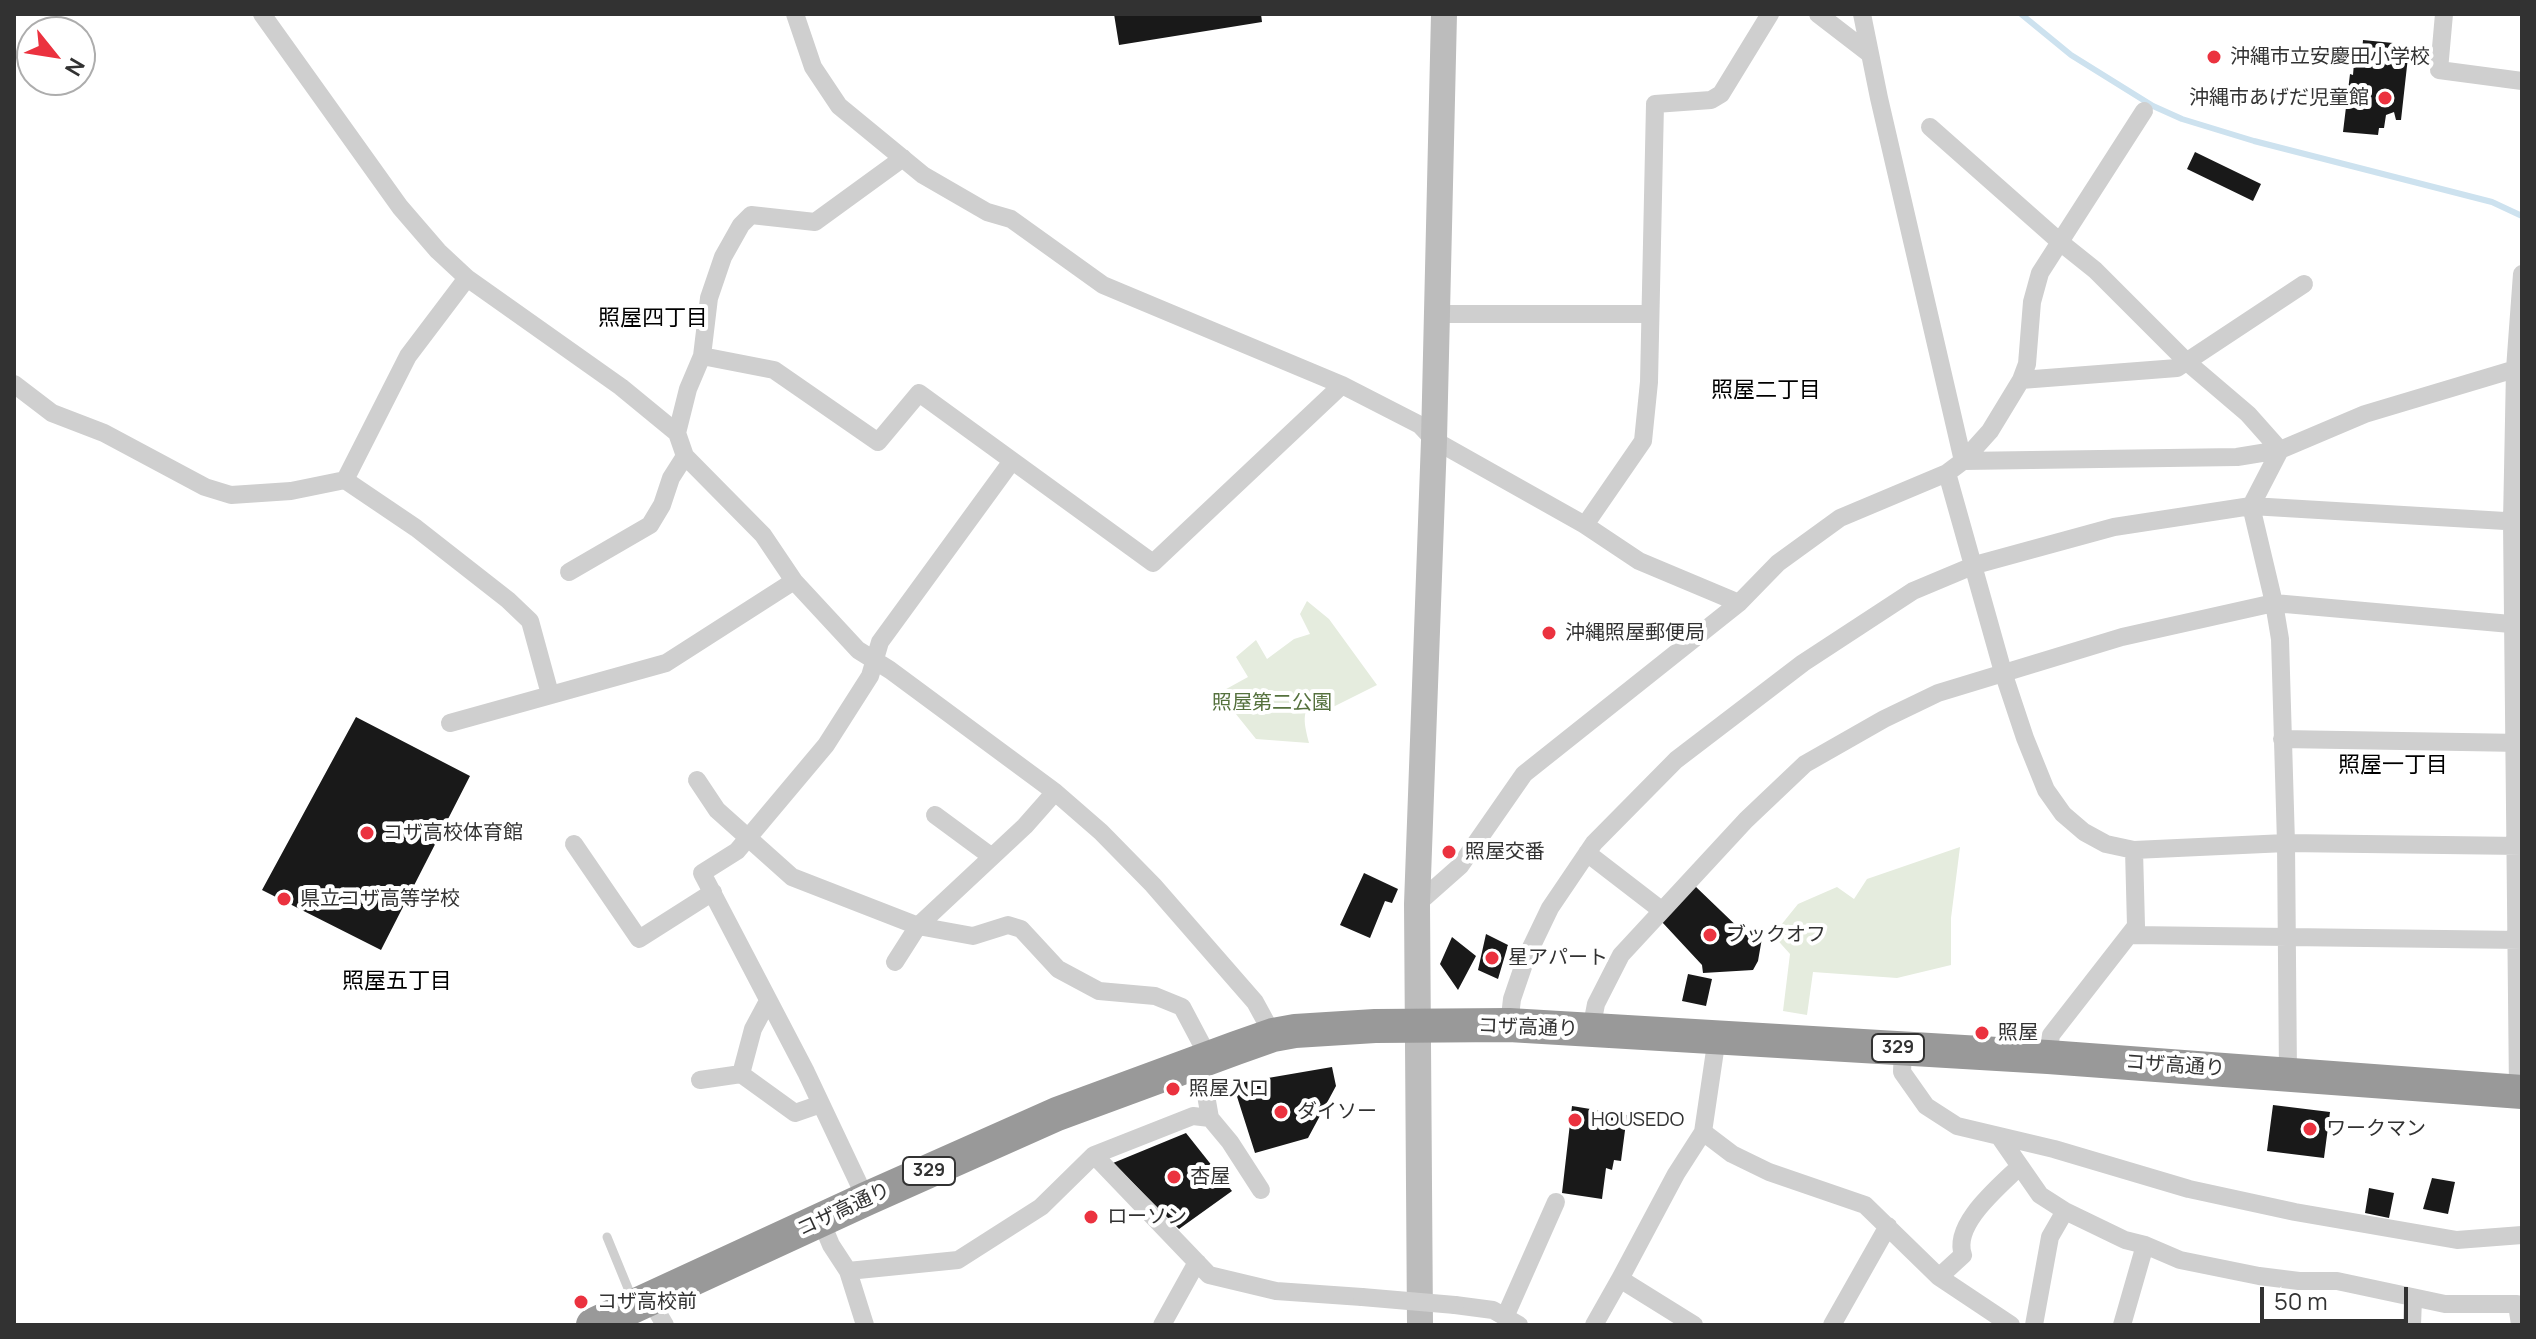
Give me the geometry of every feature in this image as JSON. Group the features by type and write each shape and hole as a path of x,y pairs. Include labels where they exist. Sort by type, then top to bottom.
{"highway":[{"name":"コザ高通り","path":"593,1325 650,1309 866,1199 1083,1103 1273,1035 1323,1028 1509,1025 2048,1057 2520,1091"}],"street":[{"path":"262,14 400,207 438,251 467,278 621,387 677,433 685,456 763,535 794,581 858,650 1055,792 1101,832 1153,885 1255,1002 1273,1035"},
{"path":"795,14 813,67 839,106 923,175 987,212 1011,219 1103,285 1342,385 1420,425 1434,440 1585,525 1639,561 1739,603"},
{"path":"1420,1325 1417,904 1434,440 1444,14"},
{"path":"1585,525 1643,441 1649,382 1655,104 1711,100 1721,94 1770,14"},
{"path":"1818,14 1870,54"},
{"path":"1862,14 1963,461"},
{"path":"2444,14 2439,70 2522,81"},
{"path":"1417,904 1460,866 1524,774 1739,603 1778,563 1840,518 1947,473 1963,461 1990,431 2021,380 2027,364 2032,302 2040,273 2144,111"},
{"path":"1930,127 2095,270 2187,362 2248,414 2280,450"},
{"path":"677,433 688,389 702,356 709,298 723,257 741,225 751,215 815,222 903,158"},
{"path":"2520,1091 2517,522 2522,274"},
{"path":"345,480 408,356 467,278"},
{"path":"2021,380 2177,368 2304,284"},
{"path":"1437,314 1649,314"},
{"path":"702,356 774,370 878,442 919,393 1153,563 1342,385"},
{"path":"1963,461 2237,457 2280,450 2365,414 2518,368"},
{"path":"14,384 52,413 104,433 205,487 231,495 291,491 345,480 416,528 530,621 550,694"},
{"path":"2280,450 2251,506 2280,639 2288,1075"},
{"path":"569,572 650,525 662,505 671,478 685,456"},
{"path":"866,1199 821,1104 702,873 737,851 826,745 870,676 880,642 1012,461"},
{"path":"1947,473 2003,672 2025,738 2046,790 2063,814 2084,832 2106,844 2130,849 2286,843 2519,846"},
{"path":"1509,1025 1512,999 1526,958 1550,908 1587,853 1676,760 1803,663 1913,591 1975,565 2114,527 2251,506 2517,522"},
{"path":"450,723 666,663 794,581"},
{"path":"1591,1030 1596,1004 1621,955 1746,820 1805,764 1884,719 1938,693 2122,637 2274,603 2518,624"},
{"path":"2282,739 2519,743"},
{"path":"697,780 717,810 792,877 918,926 973,936 1008,925 1021,929 1058,969 1099,991 1155,996 1182,1007 1204,1059 1210,1118 1230,1142 1261,1190"},
{"path":"895,962 918,926 1025,826 1055,792"},
{"path":"935,815 992,857"},
{"path":"574,844 639,939 713,892"},
{"path":"2048,1057 2051,1035 2136,926 2130,849"},
{"path":"1587,853 1661,910"},
{"path":"2132,935 2519,940"},
{"path":"741,1074 753,1029 768,1001"},
{"path":"1594,1325 1676,1174 1703,1132 1717,1037"},
{"path":"1903,1049 1902,1072 1926,1106 1957,1126 2189,1189 2295,1212 2457,1240 2522,1235"},
{"path":"700,1080 741,1074 795,1113 821,1104"},
{"path":"848,1271 958,1260 1041,1207 1094,1155 1193,1116 1210,1118"},
{"path":"1703,1132 1732,1154 1769,1172 1865,1205 1939,1277 2011,1325"},
{"path":"1999,1136 2040,1195 2065,1211 2125,1240 2180,1260 2259,1276 2299,1281 2337,1281 2445,1304 2517,1304 2520,1325"},
{"path":"1094,1155 1209,1275 1276,1291 1493,1310 1512,1321 1556,1202"},
{"path":"1939,1277 1963,1255 1960,1247 1968,1221 2020,1166"},
{"path":"2034,1325 2050,1237 2065,1211"},
{"path":"821,1221 838,1258 848,1271 865,1325"},
{"path":"1832,1325 1888,1226"},
{"path":"2122,1325 2145,1245"},
{"path":"1162,1325 1197,1262"},
{"path":"1620,1279 1694,1325"},
{"path":"2412,1325 2413,1299"}],"lane":[{"path":"607,1237 650,1309"}],"green space":[{"name":"照屋第二公園","path":"1307,601 1329,619 1377,685 1329,709 1317,699 1311,703 1305,718 1309,743 1256,739 1219,693 1248,677 1236,657 1256,640 1267,659 1294,639 1310,634 1300,614"},
{"path":"1960,847 1951,918 1951,965 1897,978 1813,972 1807,1015 1783,1011 1790,954 1773,935 1798,904 1837,887 1854,899 1867,879"}],"building":[{"path":"1114,14 1261,14 1262,22 1119,45"},
{"path":"2363,40 2393,43 2392,55 2408,57 2401,120 2396,120 2394,112 2386,115 2384,128 2379,128 2378,135 2343,132 2350,74 2353,75 2354,63 2361,64"},
{"path":"2195,152 2261,184 2253,201 2187,169"},
{"name":"コザ高校体育館","path":"356,717 470,776 381,950 262,890"},
{"path":"1364,873 1398,889 1392,903 1385,901 1370,938 1340,925"},
{"path":"1695,886 1746,935 1762,938 1753,970 1703,973 1702,965 1662,922"},
{"name":"星アパート","path":"1486,934 1508,945 1498,979 1478,970"},
{"path":"1452,937 1476,956 1458,990 1440,964"},
{"path":"1688,974 1712,979 1706,1006 1682,1001"},
{"path":"1332,1067 1336,1086 1308,1138 1255,1153 1233,1084"},
{"path":"2273,1105 2330,1112 2324,1158 2267,1151"},
{"path":"1572,1106 1627,1115 1621,1161 1614,1160 1612,1170 1606,1168 1602,1199 1562,1193"},
{"name":"杏屋","path":"1186,1133 1232,1191 1179,1229 1113,1163"},
{"path":"2432,1178 2455,1182 2448,1214 2423,1209"},
{"path":"2369,1188 2394,1193 2389,1218 2365,1213"}],"waterway":[{"path":"2021,14 2071,55 2153,106 2182,119 2254,141 2492,202 2522,216"}],"place":[{"name":"沖縄市立安慶田小学校","path":"2214,57"},
{"name":"沖縄市あげだ児童館","path":"2385,98"},
{"name":"沖縄照屋郵便局","path":"1549,633"},
{"name":"コザ高校体育館","path":"367,833"},
{"name":"照屋交番","path":"1449,852"},
{"name":"県立コザ高等学校","path":"284,899"},
{"name":"ブックオフ","path":"1710,935"},
{"name":"星アパート","path":"1492,958"},
{"name":"照屋","path":"1982,1033"},
{"name":"照屋入口","path":"1173,1089"},
{"name":"ダイソー","path":"1281,1112"},
{"name":"HOUSEDO","path":"1575,1120"},
{"name":"ワークマン","path":"2310,1129"},
{"name":"杏屋","path":"1174,1177"},
{"name":"ローソン","path":"1091,1217"},
{"name":"コザ高校前","path":"581,1302"}],"district":[{"name":"照屋四丁目","path":"653,319"},
{"name":"照屋二丁目","path":"1766,391"},
{"name":"照屋一丁目","path":"2393,766"},
{"name":"照屋五丁目","path":"397,982"}]}
